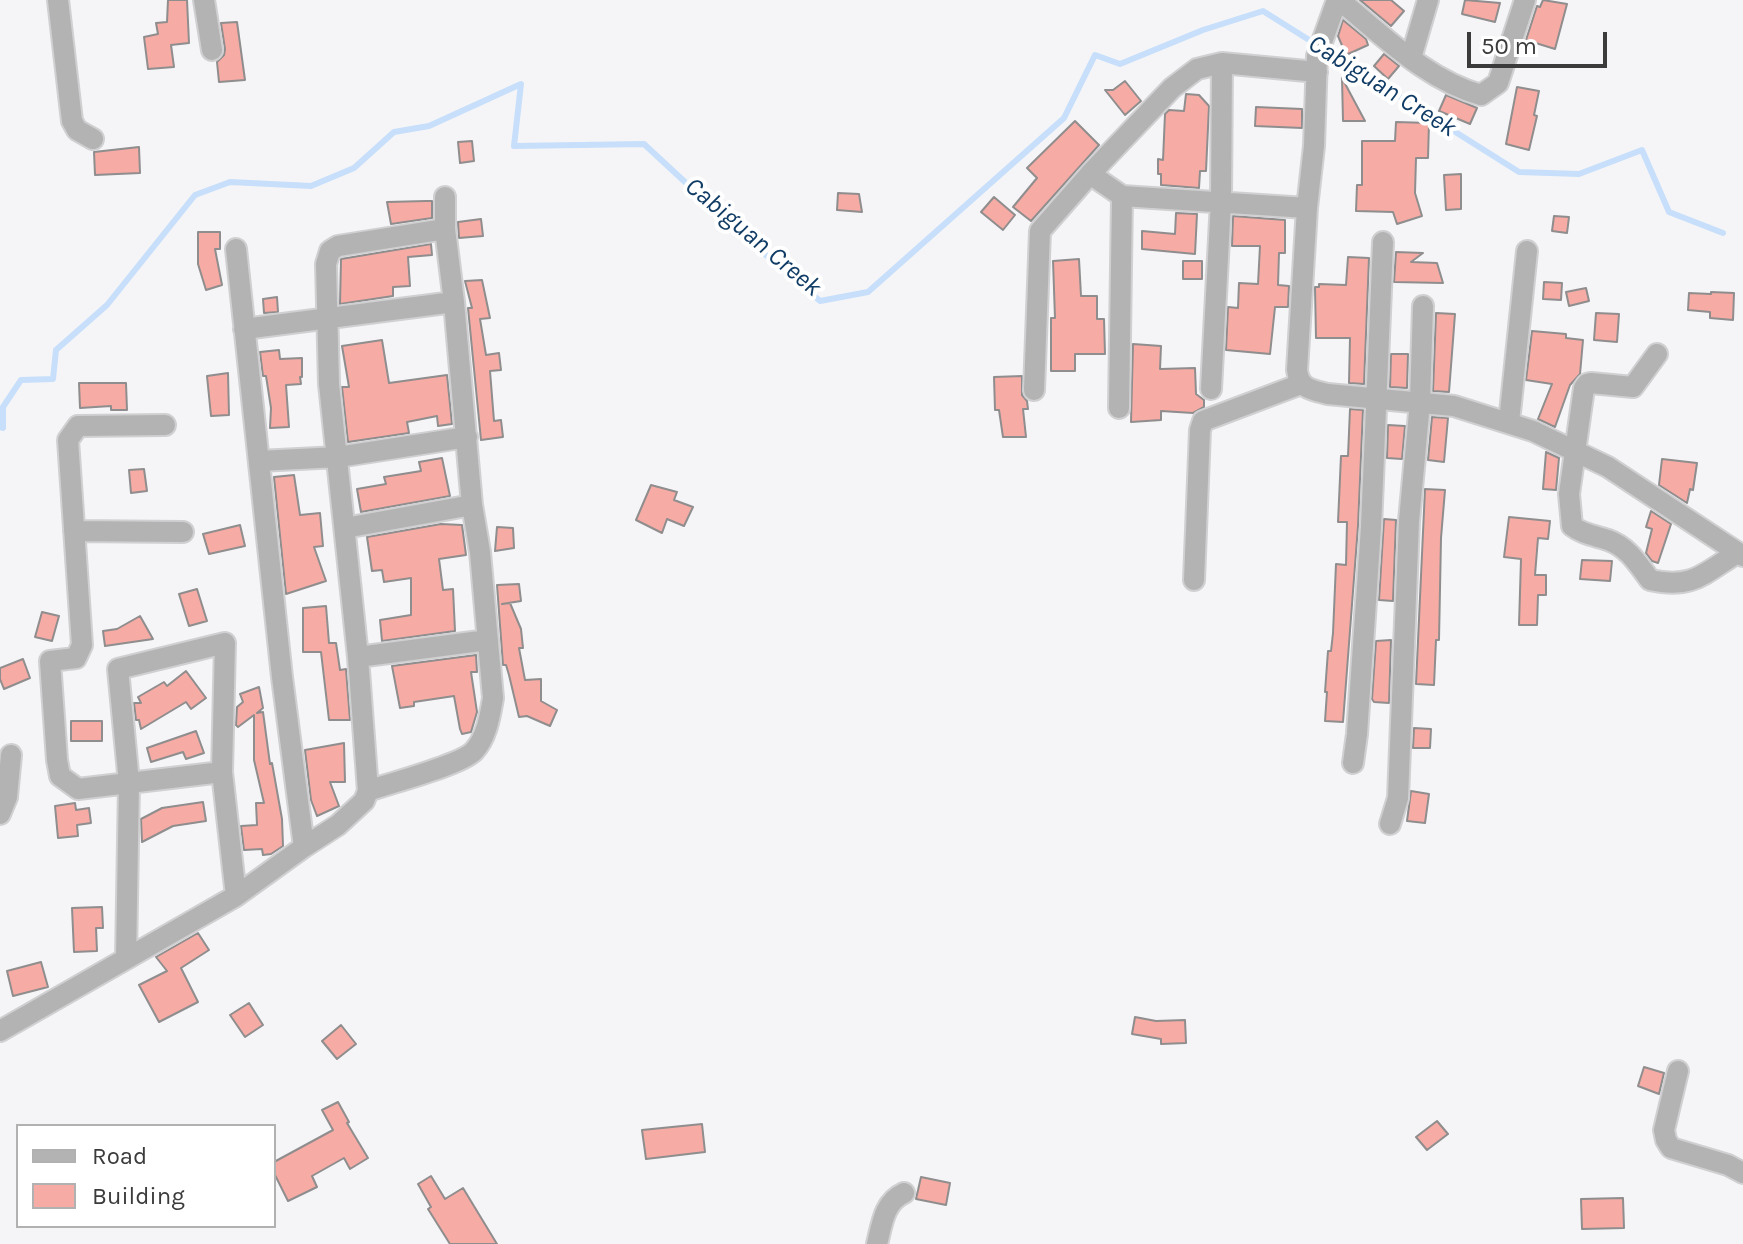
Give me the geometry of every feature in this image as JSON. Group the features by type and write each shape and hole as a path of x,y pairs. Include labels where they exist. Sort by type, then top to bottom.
{"street":[{"path":"58,0 72,121 77,130 93,139"},
{"path":"204,0 212,50"},
{"path":"1525,0 1498,83 1481,95 1424,69 1338,0 1324,30 1317,64 1297,370 1301,384 1308,390 1328,394 1454,406 1509,422 1574,451 1608,467 1740,554 1693,581 1673,585 1650,580 1623,548 1572,526 1569,494 1574,451 1587,384 1633,387 1657,354"},
{"path":"1411,58 1428,0"},
{"path":"1034,390 1040,231 1172,88 1197,69 1222,63 1317,64"},
{"path":"1211,389 1221,201 1222,63"},
{"path":"1090,174 1122,196 1307,208"},
{"path":"1119,408 1122,196"},
{"path":"368,791 474,751 488,726 493,698 445,229 445,197"},
{"path":"0,1031 236,896 354,813 364,801 368,791 358,657 329,384 327,255 338,246 445,229"},
{"path":"1353,763 1370,542 1383,242"},
{"path":"236,249 304,847"},
{"path":"1509,422 1527,251"},
{"path":"244,329 454,302"},
{"path":"1390,824 1398,798 1409,521 1420,402 1423,306"},
{"path":"1194,580 1200,430 1203,421 1301,384"},
{"path":"165,425 78,426 68,440 82,645 76,658 50,661 57,760 60,776 78,789 222,772"},
{"path":"259,461 338,457 467,437"},
{"path":"345,528 472,505"},
{"path":"74,531 183,532"},
{"path":"358,657 488,640"},
{"path":"126,958 129,783 118,669 225,643 222,772 236,896"},
{"path":"0,814 7,797 11,755"},
{"path":"1678,1071 1664,1130 1671,1148 1728,1165 1743,1173"},
{"path":"877,1244 893,1198 904,1193"}],"building":[{"path":"168,0 187,0 189,43 171,45 174,67 148,69 144,37 158,34 156,23 167,22"},
{"path":"1360,0 1391,0 1404,11 1391,26"},
{"path":"1465,0 1500,3 1495,22 1462,14"},
{"path":"1543,0 1567,4 1555,49 1526,40 1537,6 1540,7"},
{"path":"1343,20 1366,39 1368,45 1346,55 1338,36"},
{"path":"237,22 245,80 219,82 217,62 225,49 221,23"},
{"path":"1384,54 1399,66 1388,79 1374,66"},
{"path":"1342,78 1365,121 1343,121"},
{"path":"1125,81 1141,101 1125,115 1105,90 1113,90"},
{"path":"1517,87 1539,91 1529,150 1506,144"},
{"path":"1186,94 1199,95 1209,106 1206,171 1200,171 1199,188 1161,185 1161,174 1158,174 1158,159 1163,160 1165,114 1169,110 1184,111"},
{"path":"1446,95 1477,108 1470,124 1439,111"},
{"path":"1256,107 1302,109 1302,128 1255,126"},
{"path":"1075,121 1099,145 1031,221 1013,207 1037,178 1027,168"},
{"path":"1396,122 1429,123 1428,158 1416,158 1415,193 1422,216 1397,224 1393,212 1356,211 1357,185 1362,185 1362,141 1395,141"},
{"path":"472,141 474,161 460,163 458,142"},
{"path":"139,147 140,173 95,175 94,152"},
{"path":"1461,174 1461,209 1446,210 1444,175"},
{"path":"838,193 859,194 862,212 837,210"},
{"path":"994,197 1015,215 1003,230 981,212"},
{"path":"432,201 432,218 391,224 387,202"},
{"path":"1176,213 1197,214 1195,254 1142,249 1142,231 1175,234"},
{"path":"1233,216 1285,220 1285,253 1279,253 1278,285 1289,286 1288,307 1275,307 1270,354 1226,350 1228,307 1238,308 1239,283 1258,284 1260,246 1232,246"},
{"path":"1554,216 1569,217 1567,233 1552,231"},
{"path":"481,219 483,236 459,238 458,222"},
{"path":"198,232 220,232 220,249 215,249 222,285 206,290 198,264"},
{"path":"431,244 432,255 408,257 410,286 393,287 393,296 340,304 341,259"},
{"path":"1396,252 1423,253 1411,262 1437,263 1443,283 1394,282"},
{"path":"1348,257 1369,258 1364,384 1349,383 1350,338 1316,338 1315,287 1319,284 1346,285"},
{"path":"1079,259 1081,296 1097,296 1097,319 1104,319 1105,354 1075,354 1075,371 1051,371 1051,318 1055,318 1053,261"},
{"path":"1183,261 1202,261 1202,279 1183,279"},
{"path":"482,280 490,318 480,319 486,355 499,353 501,370 490,371 494,421 501,420 503,437 481,440 468,308 472,308 465,281"},
{"path":"1544,282 1562,283 1561,300 1543,299"},
{"path":"1586,288 1589,301 1569,306 1566,292"},
{"path":"1689,293 1734,293 1733,320 1710,318 1710,312 1688,310"},
{"path":"277,297 278,312 264,313 263,299"},
{"path":"1436,313 1455,314 1449,392 1433,391"},
{"path":"1596,313 1619,314 1617,342 1594,340"},
{"path":"1532,331 1566,334 1566,338 1583,340 1580,374 1570,385 1555,427 1538,419 1552,384 1526,380"},
{"path":"382,340 389,383 447,375 452,424 438,426 437,416 407,422 409,433 348,442 342,387 349,387 342,346"},
{"path":"1133,344 1161,346 1160,369 1195,368 1196,394 1204,400 1204,407 1193,413 1161,411 1161,420 1131,422"},
{"path":"279,350 280,359 302,358 302,377 301,384 286,385 289,427 270,428 271,408 260,352"},
{"path":"1391,354 1408,354 1407,388 1390,387"},
{"path":"228,373 229,415 211,416 207,376"},
{"path":"1022,376 1022,395 1028,409 1023,409 1026,437 1003,437 999,410 995,410 994,377"},
{"path":"79,383 126,383 127,410 111,410 111,406 80,408"},
{"path":"1350,409 1363,410 1358,526 1343,722 1325,721 1325,692 1328,651 1331,651 1333,633 1336,564 1346,565 1347,522 1338,522 1341,456 1348,456"},
{"path":"1432,417 1448,418 1444,462 1428,460"},
{"path":"1388,425 1405,426 1402,459 1387,458"},
{"path":"1546,452 1559,458 1556,490 1543,489"},
{"path":"442,458 450,496 361,512 357,489 386,484 384,477 421,471 419,462"},
{"path":"1662,459 1697,463 1693,490 1690,489 1687,503 1659,485"},
{"path":"144,469 147,491 131,493 129,470"},
{"path":"294,475 300,515 320,513 323,546 314,547 326,581 286,594 274,477"},
{"path":"651,485 677,492 674,500 693,507 684,526 667,519 662,533 636,520"},
{"path":"1425,489 1445,490 1439,640 1436,640 1434,685 1416,684"},
{"path":"1651,511 1671,524 1658,563 1646,553 1652,529 1646,527"},
{"path":"1509,517 1550,521 1548,539 1538,538 1535,575 1546,575 1546,595 1538,595 1537,625 1519,625 1521,559 1504,557"},
{"path":"1384,519 1396,520 1393,601 1379,600"},
{"path":"441,524 462,525 466,555 439,559 443,590 453,589 455,631 382,641 380,620 411,615 411,578 384,582 382,570 372,571 367,537"},
{"path":"240,525 245,546 209,554 203,534"},
{"path":"497,527 513,528 514,548 495,551"},
{"path":"1582,560 1612,561 1610,581 1580,579"},
{"path":"519,584 521,601 502,604 510,603 521,629 523,648 519,648 525,680 541,679 541,701 557,710 550,726 527,716 519,717 506,665 503,665 497,585"},
{"path":"197,589 207,621 189,626 179,594"},
{"path":"326,606 329,643 336,643 340,670 346,669 350,720 329,720 321,652 303,652 303,608"},
{"path":"42,612 59,616 52,641 35,637"},
{"path":"140,616 153,639 105,646 103,631 117,629"},
{"path":"1391,640 1389,703 1374,702 1376,641"},
{"path":"476,655 477,672 471,672 477,712 471,732 462,734 454,696 414,702 414,706 400,708 392,666"},
{"path":"23,659 30,678 4,689 0,668"},
{"path":"186,671 206,698 191,709 186,702 141,729 139,720 136,720 134,703 141,703 138,697 164,682 167,686"},
{"path":"259,687 263,708 257,713 263,712 282,819 283,846 263,855 262,849 244,850 241,826 257,825 256,803 264,803 254,760 254,715 238,727 236,725 237,707 243,702 240,694"},
{"path":"71,721 102,721 102,741 71,741"},
{"path":"1414,728 1431,729 1430,748 1413,748"},
{"path":"196,731 204,753 186,759 183,752 151,762 147,748"},
{"path":"344,743 345,782 330,782 339,806 317,816 311,800 305,750"},
{"path":"1411,791 1429,794 1425,823 1407,821"},
{"path":"203,802 206,821 173,826 142,842 141,819 162,808"},
{"path":"75,803 76,810 89,808 91,823 77,825 78,836 58,838 55,806"},
{"path":"102,907 103,928 96,928 97,951 74,952 72,908"},
{"path":"198,933 209,950 181,968 198,1002 159,1022 139,985 167,971 156,957"},
{"path":"41,962 48,987 13,996 7,971"},
{"path":"249,1003 263,1025 245,1037 230,1015"},
{"path":"1135,1017 1156,1021 1185,1020 1186,1043 1161,1044 1161,1039 1132,1034"},
{"path":"341,1025 356,1044 337,1059 322,1041"},
{"path":"1644,1067 1664,1073 1659,1094 1638,1086"},
{"path":"338,1102 368,1158 350,1169 344,1158 312,1176 317,1187 288,1201 276,1177 276,1161 333,1130 322,1110"},
{"path":"1437,1121 1448,1134 1427,1150 1416,1137"},
{"path":"702,1124 705,1152 646,1159 642,1130"},
{"path":"431,1176 445,1199 463,1188 497,1244 450,1244 428,1209 431,1207 418,1184"},
{"path":"921,1177 950,1183 946,1205 916,1199"},
{"path":"1623,1198 1624,1228 1582,1229 1581,1199"}],"waterway":[{"name":"Cabiguan Creek","path":"0,427 3,428 3,407 21,380 53,379 56,350 107,305 195,195 230,182 311,186 354,168 394,132 429,126 521,84 514,146 644,144 740,233 820,301 868,292 1064,118 1095,55 1120,64 1203,30 1263,11 1519,172 1579,174 1642,150 1669,212 1723,233"}]}
